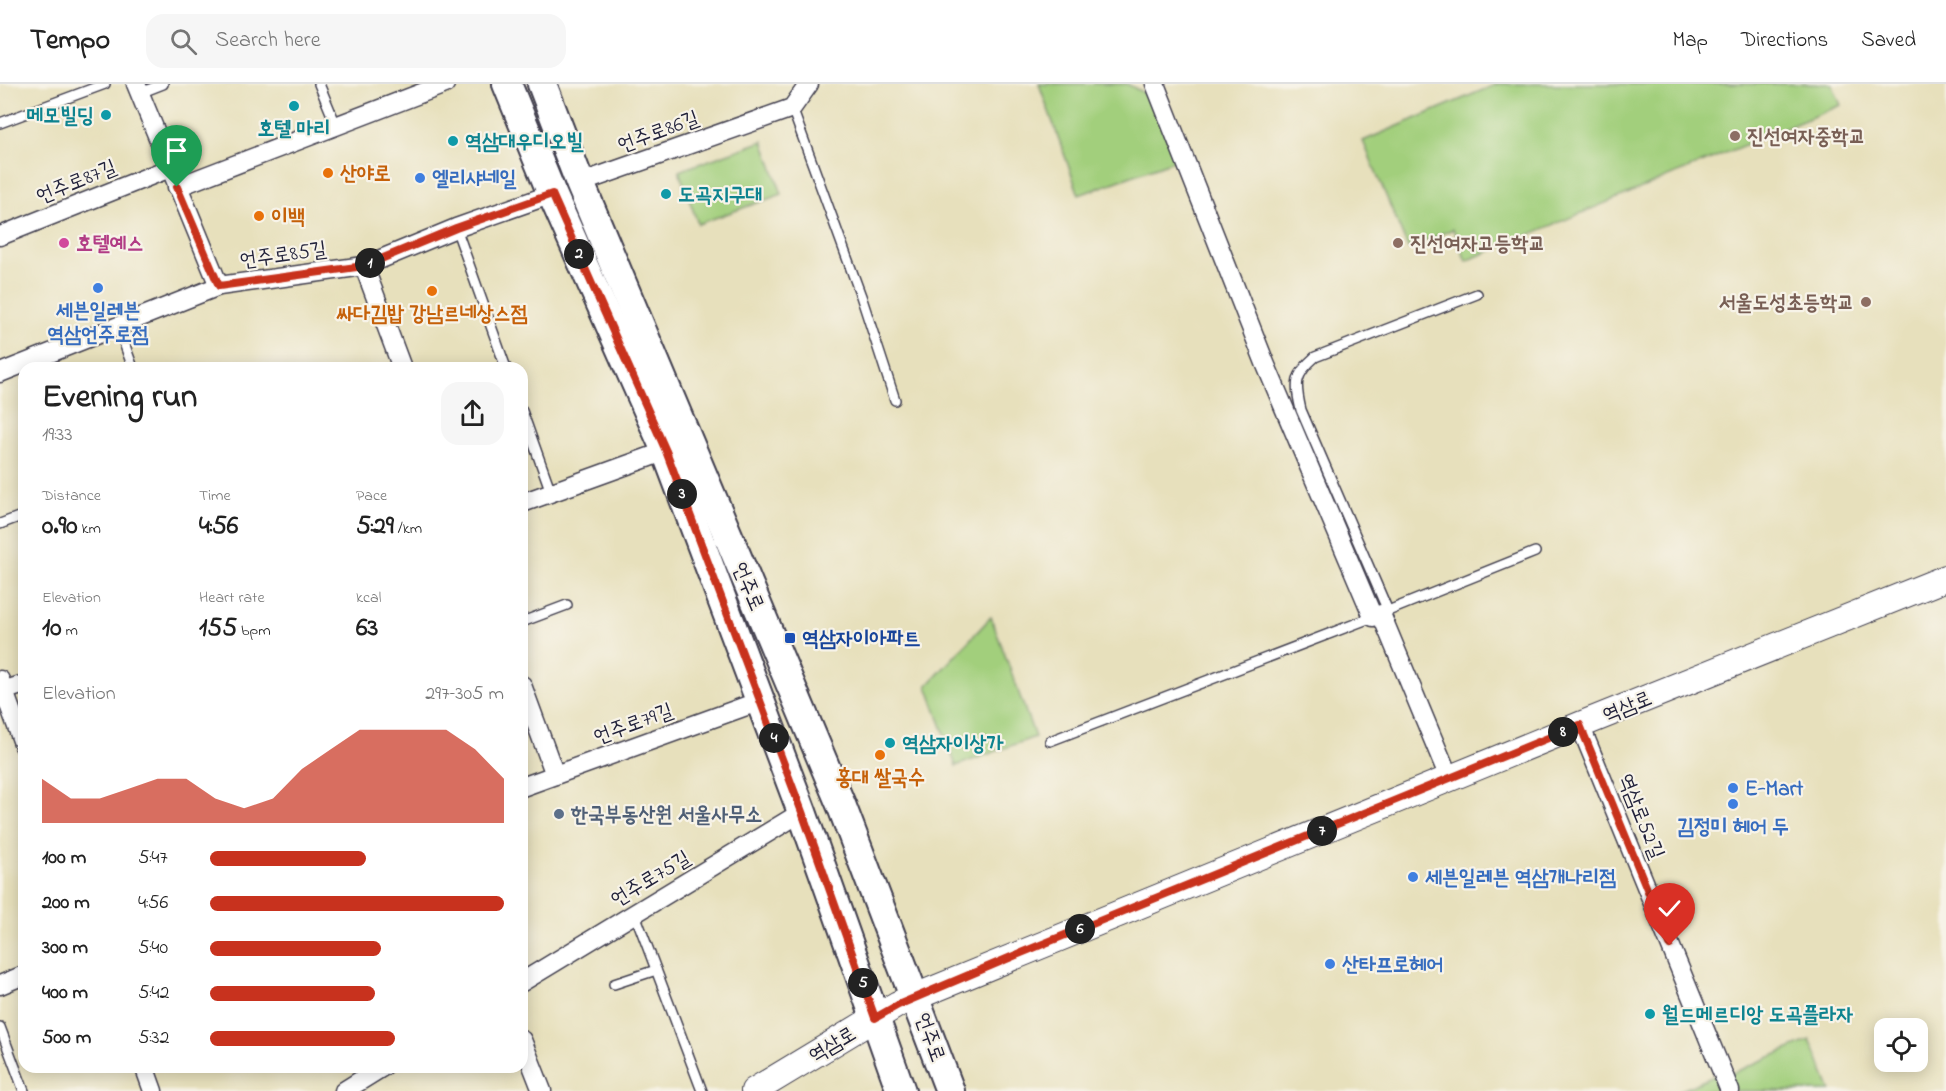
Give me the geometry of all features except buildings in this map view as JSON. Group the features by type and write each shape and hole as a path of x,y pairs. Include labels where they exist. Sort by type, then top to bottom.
{"main road":[{"name":"언주로","path":"507,84 552,194 666,451 802,812 901,1091"},
{"name":"언주로","path":"542,84 580,183 842,807 950,1091"},
{"name":"역삼로","path":"754,1091 875,1018 916,997 1946,578"}],"street":[{"path":"177,187 445,84"},
{"path":"792,108 809,84"},
{"path":"1155,84 1264,363 1380,614 1450,780"},
{"path":"138,88 219,286"},
{"name":"언주로86길","path":"580,183 792,108"},
{"name":"언주로87길","path":"0,236 170,168"},
{"name":"언주로85길","path":"28,362 219,286 364,266 456,228 552,194"},
{"path":"364,266 400,362"},
{"name":"언주로85길","path":"0,373 18,366"},
{"path":"528,501 666,451"},
{"path":"18,685 1,688 18,731"},
{"path":"528,701 555,775"},
{"name":"언주로79길","path":"528,785 760,701"},
{"name":"역삼로52길","path":"1580,725 1730,1091"},
{"name":"언주로75길","path":"528,978 802,812"},
{"path":"0,984 18,977"},
{"path":"528,1055 542,1091"},
{"path":"147,1073 153,1091"},
{"path":"344,1091 373,1073"}],"lane":[{"path":"0,123 105,84"},
{"path":"138,88 163,84"},
{"path":"319,84 336,125"},
{"path":"792,108 861,296 896,400"},
{"path":"456,228 504,362"},
{"path":"1380,614 1301,410 1298,380 1303,367 1315,357 1477,294"},
{"path":"118,326 131,362"},
{"path":"528,428 551,492"},
{"path":"0,524 18,517"},
{"path":"1050,741 1535,552"},
{"path":"528,620 567,605"},
{"path":"635,914 702,1091"},
{"path":"614,984 656,970"},
{"path":"0,1027 24,1091"}],"green space":[{"path":"1039,84 1127,84 1152,97 1176,160 1079,195"},
{"path":"1497,84 1832,84 1841,105 1466,261 1453,229 1408,248 1363,141"},
{"path":"763,141 782,194 698,224 679,171"},
{"path":"991,617 1035,737 956,766 927,686"},
{"path":"1810,1040 1831,1091 1735,1091 1728,1075"},
{"path":"1716,1075 1723,1091 1679,1091"}],"place":[{"name":"호텔 마리","path":"294,106"},
{"name":"메모빌딩","path":"106,115"},
{"name":"진선여자중학교","path":"1735,136"},
{"name":"역삼대우디오빌","path":"453,141"},
{"name":"산야로","path":"328,173"},
{"name":"엘리샤네일","path":"420,178"},
{"name":"도곡지구대","path":"666,194"},
{"name":"이백","path":"259,216"},
{"name":"호텔예스","path":"64,243"},
{"name":"진선여자고등학교","path":"1398,243"},
{"name":"세븐일레븐 역삼언주로점","path":"98,288"},
{"name":"싸다김밥 강남르네상스점","path":"432,291"},
{"name":"서울도성초등학교","path":"1866,302"},
{"name":"역삼자이아파트","path":"790,638"},
{"name":"역삼자이상가","path":"890,743"},
{"name":"홍대 쌀국수","path":"880,755"},
{"name":"E-Mart","path":"1733,788"},
{"name":"김정미 헤어 두","path":"1733,804"},
{"name":"한국부동산원 서울사무소","path":"559,814"},
{"name":"세븐일레븐 역삼개나리점","path":"1413,877"},
{"name":"산타프로헤어","path":"1330,964"},
{"name":"월드메르디앙 도곡플라자","path":"1650,1014"}],"route":[{"path":"177,187 219,286 364,266 456,228 552,194 666,451 802,812 875,1018 898,1005 1016,955 1450,780 1580,725 1670,945"}]}
